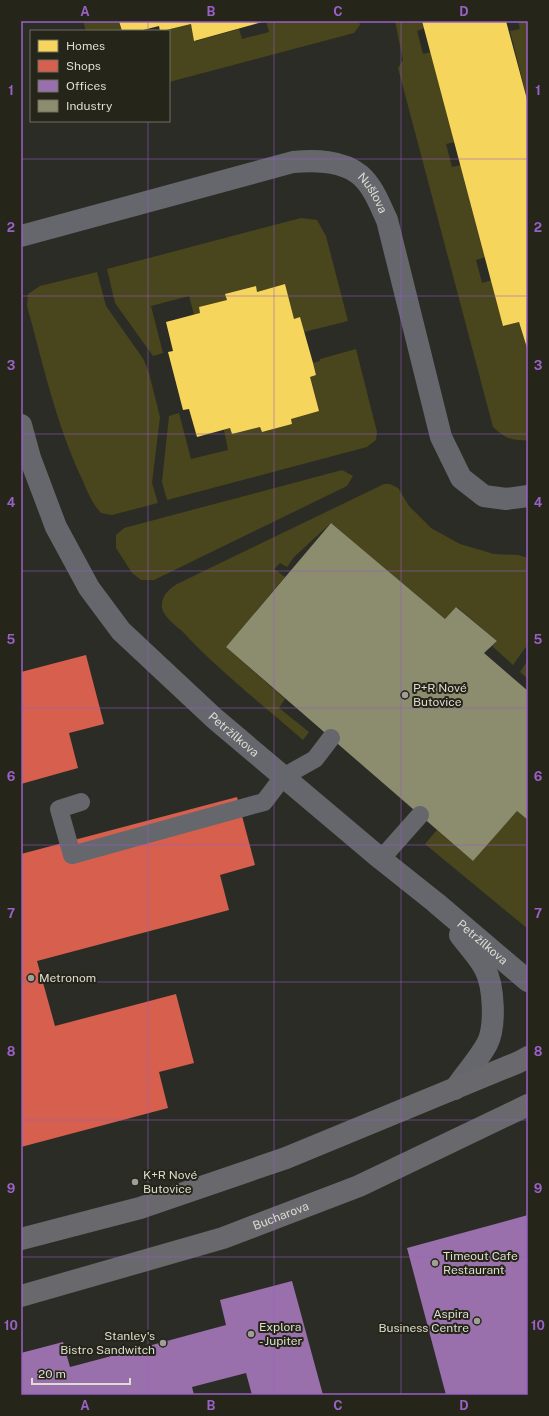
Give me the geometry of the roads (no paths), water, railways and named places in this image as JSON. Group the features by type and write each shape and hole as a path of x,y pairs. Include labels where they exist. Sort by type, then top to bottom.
{"main road":[{"path":"21,1239 140,1208 286,1158 455,1089 528,1057"},
{"name":"Bucharova","path":"21,1296 230,1235 360,1186 528,1105"}],"street":[{"name":"Nušlova","path":"21,236 294,162 311,161 332,163 347,167 360,175 371,189 387,220 442,437 461,478 484,496 506,499 528,496"},
{"name":"Petržílkova","path":"21,425 30,458 56,527 89,588 121,631 214,718 381,859 435,902 528,982"},
{"path":"435,902 486,969 492,1001 492,1028 487,1044 455,1089"}],"lane":[{"path":"81,802 59,809 72,855 264,802 283,777 315,759 331,738"},
{"path":"381,859 420,815"}],"place":[{"name":"P+R Nové Butovice","path":"405,695"},
{"name":"Metronom","path":"31,978"},
{"name":"K+R Nové Butovice","path":"135,1182"},
{"name":"Timeout Cafe Restaurant","path":"435,1263"},
{"name":"Aspira Business Centre","path":"477,1321"},
{"name":"Explora - Jupiter","path":"251,1334"},
{"name":"Stanley's Bistro Sandwitch","path":"163,1343"}]}
